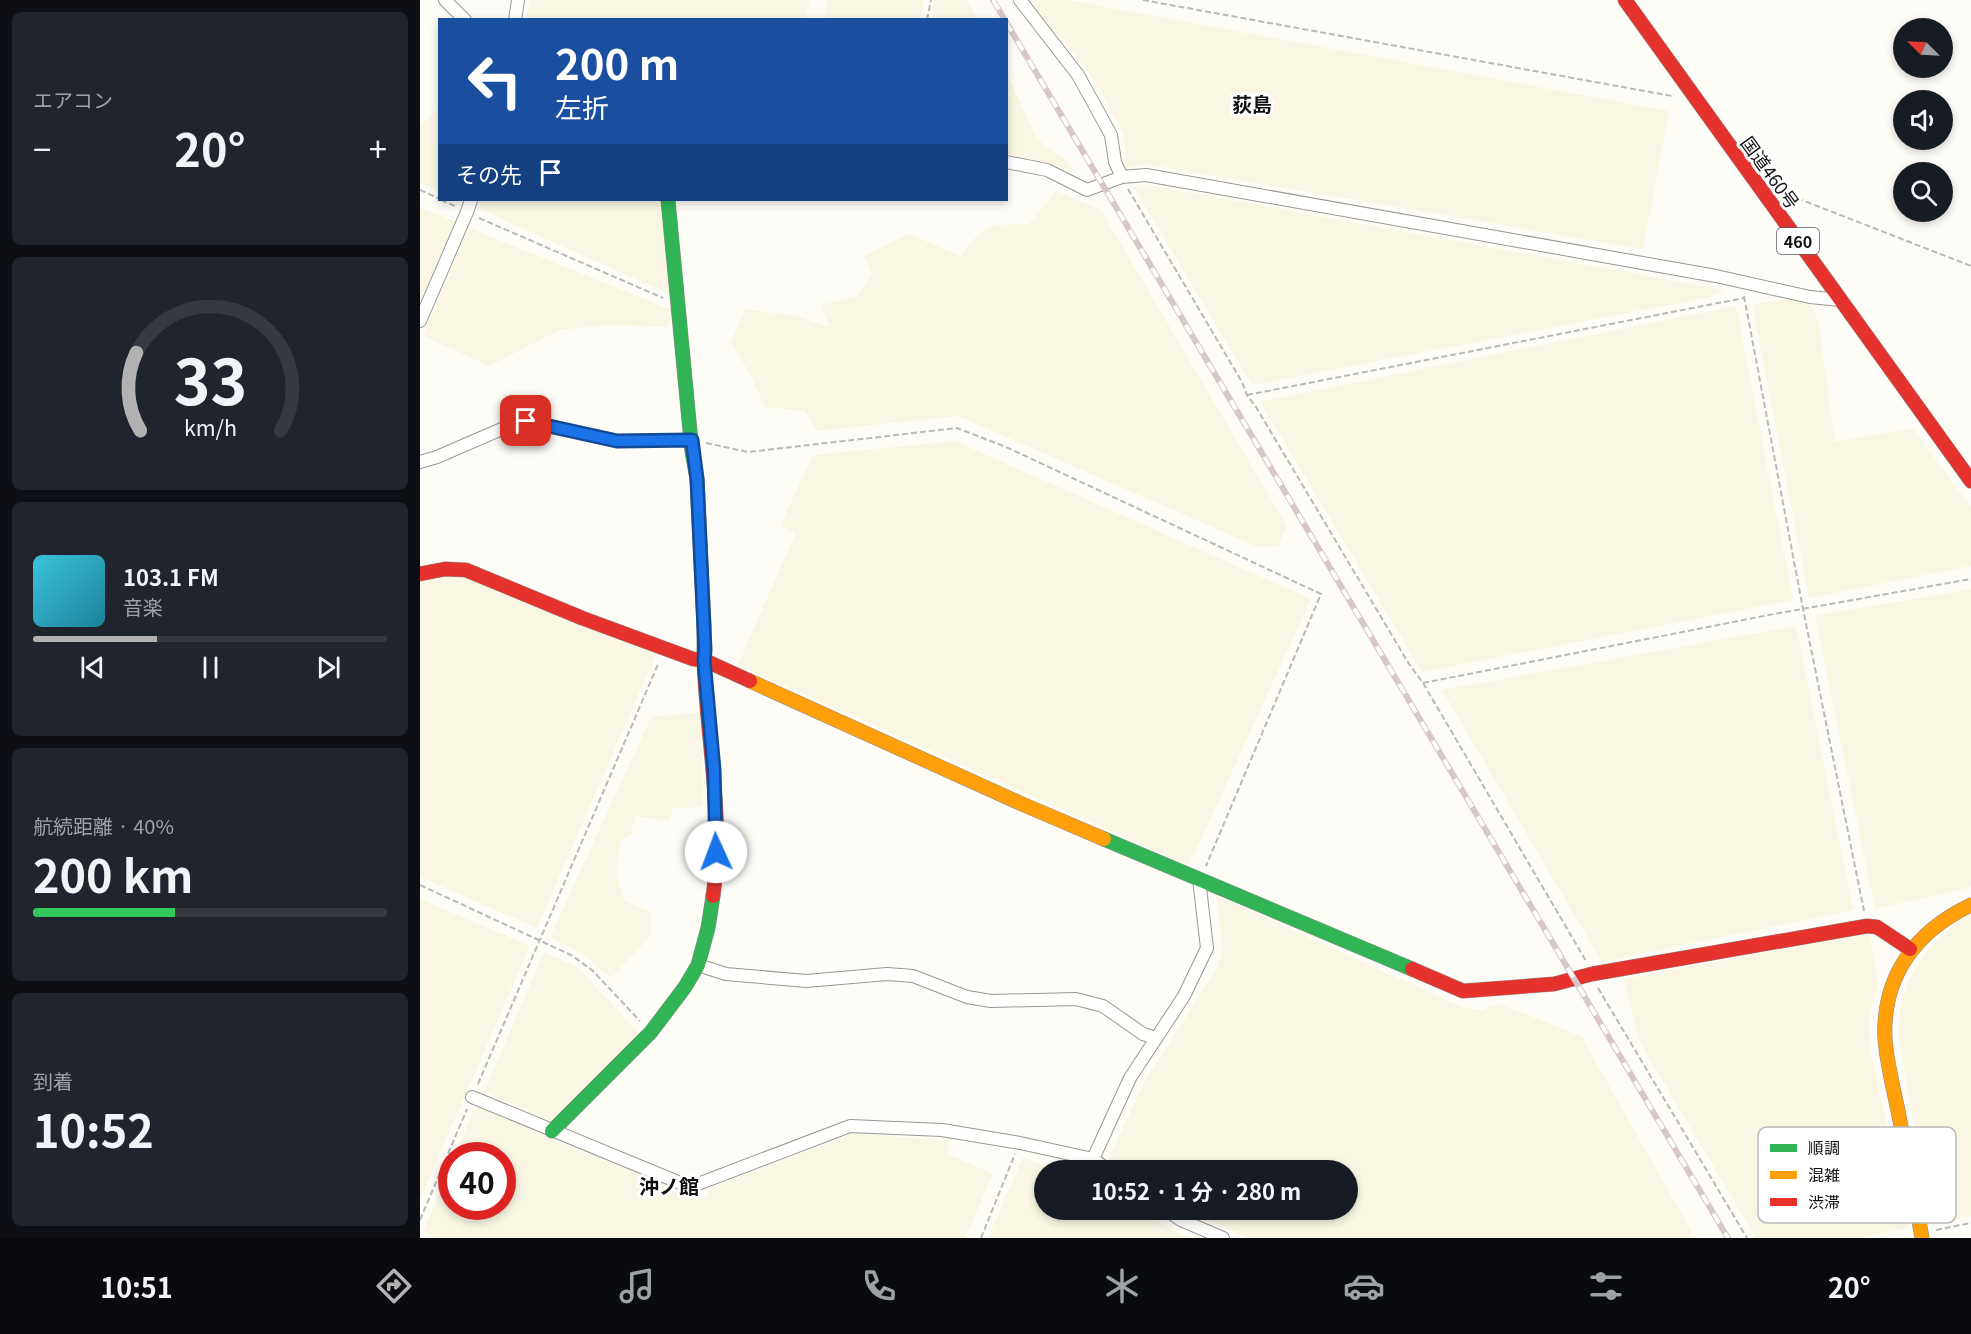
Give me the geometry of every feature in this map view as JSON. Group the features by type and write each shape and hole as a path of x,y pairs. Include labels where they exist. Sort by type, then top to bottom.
{"main road":[{"name":"国道460号","path":"1625,0 1971,481"},
{"path":"552,1131 651,1032 698,965 708,928 716,873 714,770 704,660 697,479 668,201"},
{"path":"420,574 445,569 465,570 582,618 693,659 704,660 1022,804 1464,991 1554,984 1592,974 1867,926 1877,927 1910,950"},
{"path":"1902,1127 1885,1038 1885,1020 1890,992 1910,950 1936,924 1971,904"}],"street":[{"path":"445,0 463,18"},
{"path":"515,18 518,0"},
{"path":"1020,0 1078,75 1111,135 1115,162 1122,177"},
{"path":"1008,162 1047,171 1087,190 1122,177 1146,175 1741,281 1810,297 1841,300"},
{"path":"420,321 469,206"},
{"path":"420,462 526,421 617,441 692,440"},
{"path":"472,1097 690,1187 850,1126 942,1130 1020,1143 1093,1159 1131,1078 1184,996 1207,948 1199,879"},
{"path":"698,965 726,974 806,981 887,974 914,976 967,997 991,1002 1076,999 1103,1006 1143,1034 1155,1038"},
{"path":"1181,1220 1223,1238"}],"path":[{"path":"927,18 931,0"},
{"path":"1143,0 1668,97 1692,93"},
{"path":"1122,177 1242,382 1247,395 1409,664 1423,683 1597,986 1747,1238"},
{"path":"420,190 438,198"},
{"path":"1788,194 1971,266"},
{"path":"448,201 469,206 679,304"},
{"path":"1741,281 1803,609 1867,926"},
{"path":"1247,395 1263,394 1744,298"},
{"path":"692,440 748,452 957,428 1006,447 1321,594 1209,862 1199,879"},
{"path":"1423,683 1803,609 1971,579"},
{"path":"420,1220 665,649"},
{"path":"420,885 571,955 592,970 651,1032"},
{"path":"981,1238 1020,1143"},
{"path":"1922,1236 1971,1223"}],"shaded area":[{"path":"530,0 810,0 806,18 526,18"},
{"path":"827,0 924,0 920,18 824,18"},
{"path":"935,0 966,0 977,18 932,18"},
{"path":"1028,0 1068,0 1669,111 1643,249 1144,164 1126,168 1124,135 1106,101 1084,66"},
{"path":"1008,75 1034,132 1042,143 1067,161 1074,171 1008,154"},
{"path":"438,110 438,192 420,183 420,124"},
{"path":"1144,184 1724,290 1711,297 1252,385 1133,186"},
{"path":"1056,191 1101,210 1287,526 1278,546 1258,547 958,416 817,431 805,411 765,407 750,374 731,343 745,309 796,316 829,327 821,305 856,297 872,274 864,256 909,234 961,256 978,234 997,225 1029,224"},
{"path":"480,201 662,201 671,295 477,208"},
{"path":"420,207 456,222 420,301"},
{"path":"469,228 672,310 667,327 608,325 560,330 489,366 423,336"},
{"path":"1796,299 1811,305 1818,320 1835,442 1913,429 1971,507 1971,566 1809,598 1752,304"},
{"path":"1736,306 1793,600 1422,672 1260,402"},
{"path":"955,441 1311,599 1189,866 738,665 795,534 781,524 813,455"},
{"path":"465,575 657,652 537,928 420,877 420,578"},
{"path":"1971,589 1971,887 1875,909 1815,616"},
{"path":"1796,626 1853,910 1602,962 1442,690"},
{"path":"702,712 703,807 673,808 669,821 635,816 631,835 620,840 616,874 625,901 650,912 650,937 611,978 583,955 550,937 651,717"},
{"path":"1216,895 1462,1007 1481,1010 1500,1004 1581,1036 1692,1232 1689,1238 1247,1238 1208,1220 1358,1220 1358,1160 1110,1160 1108,1159 1146,1079 1216,970 1223,950"},
{"path":"420,899 530,946 445,1142 438,1142 438,1158 420,1199"},
{"path":"1971,916 1971,1216 1956,1219 1956,1127 1915,1127 1899,1041 1900,1009 1917,965 1933,944 1958,922"},
{"path":"1870,932 1878,983 1869,1021 1871,1053 1887,1127 1758,1127 1758,1223 1908,1223 1909,1228 1859,1238 1756,1238 1640,1043 1624,979"},
{"path":"544,952 577,967 640,1034 552,1121 484,1092"},
{"path":"476,1106 592,1156 706,1199 711,1188 854,1133 949,1141 948,1154 993,1174 965,1238 437,1238 423,1232 438,1196 438,1220 516,1220 516,1142 461,1142"},
{"path":"1023,1157 1034,1161 1034,1220 1155,1220 1190,1238 988,1238"}],"railway":[{"path":"993,0 1004,18"},
{"path":"1008,25 1728,1238"}],"traffic: fast":[{"path":"668,201 692,452 697,479 704,625"},
{"path":"1104,839 1412,969"},
{"path":"552,1131 651,1032 685,987 698,965 708,928 713,896"}],"traffic: slow":[{"path":"750,681 1104,839"},
{"path":"1901,1127 1885,1039 1889,995 1906,958 1919,942 1934,928 1971,905"},
{"path":"1919,1223 1922,1238"}],"traffic: jam":[{"path":"1625,0 1971,481"},
{"path":"420,574 445,569 466,570 582,618 693,659 704,660 750,681"},
{"path":"704,625 704,662 717,838 713,896"},
{"path":"1412,969 1463,991 1554,984 1592,974 1867,926 1877,927 1910,949"}],"district":[{"name":"荻島","path":"1252,103"},
{"name":"沖ノ館","path":"669,1185"}],"route":[{"path":"526,421 617,441 692,440 697,479 704,660 714,770 716,852"}]}
